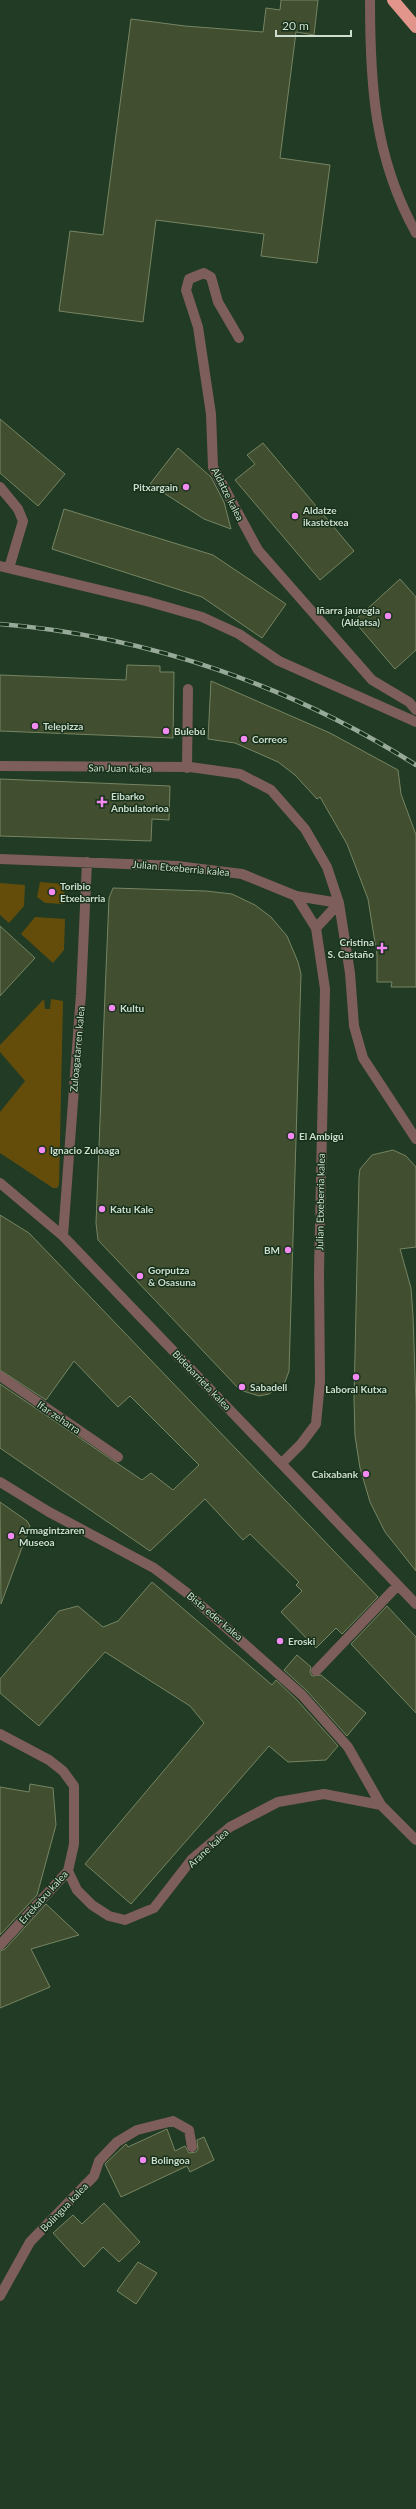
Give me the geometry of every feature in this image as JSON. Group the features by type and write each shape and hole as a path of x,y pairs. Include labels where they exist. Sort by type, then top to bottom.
{"highway":[{"path":"393,0 416,27"}],"street":[{"path":"370,0 370,52 373,97 385,163 401,205 416,233"},
{"name":"Aldatze kalea","path":"239,338 218,302 211,277 204,273 189,279 186,290 198,327 211,414 213,467 258,550 372,680 409,702 416,710"},
{"path":"0,487 18,509 23,521 4,567 146,601 202,617 239,634 279,661 416,722"},
{"path":"188,689 188,768"},
{"name":"San Juan kalea","path":"0,766 188,768 240,774 271,790 305,829 327,866 339,903"},
{"name":"Julian Etxeberria kalea","path":"0,859 186,867 242,874 296,896 339,903"},
{"name":"Zuloagatarren kalea","path":"63,1236 81,994 87,862"},
{"name":"Julian Etxeberria kalea","path":"282,1463 301,1444 316,1424 320,1382 319,1265 325,989 316,928 296,896"},
{"path":"316,928 339,903"},
{"path":"339,903 350,973 354,1026 363,1058 416,1139"},
{"name":"Bidebarrieta kalea","path":"0,1183 63,1236 416,1604"},
{"name":"Ifar zeharra","path":"0,1376 118,1457"},
{"name":"Bista eder kalea","path":"0,1482 48,1512 154,1568 187,1593 247,1644 302,1695 348,1747 381,1805"},
{"path":"316,1671 398,1585"},
{"name":"Errekatxu kalea","path":"0,1734 49,1760 63,1771 74,1786 74,1844 68,1871 0,1945"},
{"name":"Arane kalea","path":"68,1871 77,1890 92,1905 109,1916 125,1920 154,1908 192,1860 230,1827 278,1802 324,1794 381,1805"},
{"path":"381,1805 416,1840"},
{"name":"Bolingua kalea","path":"0,2296 30,2242 94,2176 99,2161 116,2142 137,2130 173,2121 189,2130 192,2147"}],"shaded area":[{"path":"40,882 64,884 65,902 63,904 45,903 37,897"},
{"path":"0,883 25,885 24,906 9,923 0,915"},
{"path":"35,917 65,919 64,950 53,963 21,934"},
{"path":"44,999 45,1009 50,1009 51,999 63,1001 59,1185 57,1188 53,1188 0,1153 0,1112 25,1081 0,1052 0,1045"}],"building":[{"path":"281,0 318,0 314,35 296,32 280,158 330,165 317,263 261,256 264,234 156,220 143,322 59,311 70,231 103,235 131,19 185,26 263,32 266,8 280,10"},
{"path":"0,419 65,474 38,506 0,473"},
{"name":"Aldatze ikastetxea","path":"263,443 354,551 320,580 235,480 255,464 247,455"},
{"name":"Pitxargain","path":"178,448 211,477 224,502 231,529 204,519 150,484"},
{"path":"64,509 213,555 286,604 262,638 202,597 52,549"},
{"name":"Iñarra jauregia (Aldatsa)","path":"400,579 416,597 416,650 395,669 354,621"},
{"path":"127,665 160,666 160,672 174,672 173,738 0,731 0,675 126,680"},
{"path":"211,681 330,733 398,770 401,794 416,835 416,987 391,987 392,982 377,982 377,955 368,899 347,844 320,797 317,799 295,775 278,762 235,743 208,739"},
{"name":"Eibarko Anbulatorioa","path":"0,779 170,786 169,820 152,819 151,841 0,836"},
{"path":"113,888 206,891 232,894 255,905 271,917 287,936 298,962 301,974 289,1371 285,1382 269,1394 259,1396 240,1390 98,1240 96,1223 109,898"},
{"path":"0,926 35,958 0,996"},
{"path":"393,1150 406,1156 416,1167 416,1247 400,1249 411,1288 413,1316 416,1405 416,1571 385,1532 370,1502 360,1468 355,1436 354,1399 360,1169 372,1155"},
{"path":"0,1215 29,1233 378,1597 342,1634 336,1628 316,1648 281,1612 302,1591 296,1585 299,1582 250,1534 243,1540 205,1499 150,1551 0,1448 0,1384 142,1480 151,1473 173,1490 199,1465 130,1396 118,1407 74,1361 46,1400 0,1370"},
{"path":"0,1502 27,1521 30,1526 1,1604"},
{"path":"152,1582 272,1685 276,1680 297,1700 338,1746 326,1760 288,1762 269,1746 131,1904 85,1864 204,1723 190,1706 105,1652 39,1726 0,1693 0,1679 59,1611 78,1606 103,1627 118,1621"},
{"path":"387,1606 416,1637 416,1713 351,1644"},
{"path":"297,1655 311,1667 310,1672 312,1676 321,1675 366,1713 347,1736 307,1691 284,1670"},
{"path":"30,1784 53,1788 56,1825 37,1895 0,1935 0,1787 29,1792"},
{"path":"46,1904 79,1935 31,1949 50,1987 0,2008 0,1951 5,1949"},
{"name":"Bolingoa","path":"167,2129 175,2151 185,2146 189,2153 196,2152 198,2149 197,2140 204,2137 214,2160 190,2172 187,2166 121,2197 105,2164 126,2144 128,2147"},
{"path":"104,2203 140,2242 119,2262 103,2247 84,2267 53,2233 73,2215 82,2224"},
{"path":"138,2262 157,2273 136,2304 117,2291"}],"railway":[{"path":"0,624 55,630 110,640 164,653 217,669 319,711 416,765"}],"place":[{"name":"Pitxargain","path":"186,487"},
{"name":"Aldatze ikastetxea","path":"295,516"},
{"name":"Iñarra jauregia (Aldatsa)","path":"388,616"},
{"name":"Telepizza","path":"35,726"},
{"name":"Bulebú","path":"166,731"},
{"name":"Correos","path":"244,739"},
{"name":"Eibarko Anbulatorioa","path":"102,802"},
{"name":"Toribio Etxebarria","path":"52,892"},
{"name":"Cristina S. Castaño","path":"382,948"},
{"name":"Kultu","path":"112,1008"},
{"name":"El Ambigú","path":"291,1136"},
{"name":"Ignacio Zuloaga","path":"42,1150"},
{"name":"Katu Kale","path":"102,1209"},
{"name":"BM","path":"288,1250"},
{"name":"Gorputza & Osasuna","path":"140,1276"},
{"name":"Laboral Kutxa","path":"356,1377"},
{"name":"Sabadell","path":"242,1387"},
{"name":"Caixabank","path":"366,1474"},
{"name":"Armagintzaren Museoa","path":"11,1536"},
{"name":"Eroski","path":"280,1641"},
{"name":"Bolingoa","path":"143,2160"}]}
